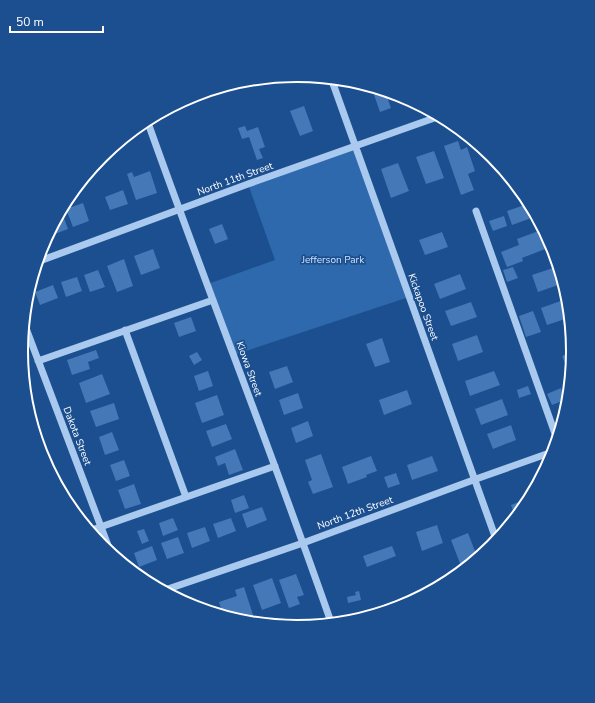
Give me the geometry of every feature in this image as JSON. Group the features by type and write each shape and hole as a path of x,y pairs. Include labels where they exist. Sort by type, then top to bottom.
{"street":[{"name":"Kickapoo Street","path":"333,84 476,479 495,535"},
{"name":"North 11th Street","path":"44,259 433,119"},
{"name":"Kiowa Street","path":"149,126 330,619"},
{"path":"476,211 555,432"},
{"path":"38,360 213,300"},
{"path":"125,330 186,497"},
{"name":"Dakota Street","path":"29,336 106,541"},
{"name":"North 12th Street","path":"169,588 303,543 546,454"},
{"path":"95,529 275,466"}],"green space":[{"name":"Jefferson Park","path":"356,146 409,297 234,355 208,284 275,260 248,184"}],"building":[{"path":"373,93 387,97 391,108 380,112"},
{"path":"304,106 313,131 300,136 290,111"},
{"path":"245,126 247,131 258,127 265,147 259,149 263,158 257,160 249,137 242,139 238,128"},
{"path":"458,141 461,150 467,147 475,171 468,174 474,190 461,195 444,146"},
{"path":"434,151 444,178 426,184 416,157"},
{"path":"398,163 409,191 391,198 381,169"},
{"path":"150,171 157,193 136,200 127,174 132,172 134,177"},
{"path":"123,190 128,204 110,210 105,197"},
{"path":"83,203 89,221 73,227 67,212 70,208"},
{"path":"524,205 532,218 512,225 507,211"},
{"path":"504,216 507,226 493,231 489,221"},
{"path":"64,217 68,229 55,234"},
{"path":"222,224 228,239 215,244 209,229"},
{"path":"538,231 546,249 522,258 523,261 507,267 501,252 519,245 517,239"},
{"path":"442,232 448,247 425,255 419,240"},
{"path":"153,249 160,268 141,275 134,256"},
{"path":"124,259 133,286 117,292 107,266"},
{"path":"513,267 518,278 507,282 503,270"},
{"path":"554,268 559,285 538,292 532,275"},
{"path":"98,270 105,287 90,292 84,275"},
{"path":"460,274 466,289 440,299 434,284"},
{"path":"77,277 82,291 66,297 61,282"},
{"path":"53,285 58,298 40,305 35,292"},
{"path":"562,300 565,319 547,325 541,308"},
{"path":"471,302 477,317 451,326 445,311"},
{"path":"533,311 541,332 526,337 519,316"},
{"path":"191,317 196,331 179,337 174,323"},
{"path":"477,335 483,352 458,361 452,344"},
{"path":"382,338 390,362 375,367 366,344"},
{"path":"96,350 99,358 88,362 90,369 72,375 67,360"},
{"path":"197,352 202,360 194,365 189,356"},
{"path":"567,354 566,366 562,356"},
{"path":"287,366 293,382 275,389 269,372"},
{"path":"208,371 213,386 199,391 194,376"},
{"path":"494,371 500,385 470,396 465,381"},
{"path":"102,374 110,394 86,403 79,383"},
{"path":"528,386 531,394 519,398 517,390"},
{"path":"561,388 564,396 563,401 552,405 547,394"},
{"path":"407,390 412,404 384,415 379,400"},
{"path":"298,393 303,408 284,415 279,400"},
{"path":"217,395 224,415 202,423 195,403"},
{"path":"502,399 508,415 481,425 475,409"},
{"path":"114,403 119,419 96,427 90,411"},
{"path":"308,421 313,436 296,443 291,428"},
{"path":"226,424 232,439 212,447 206,431"},
{"path":"511,425 516,440 493,449 487,434"},
{"path":"112,432 119,450 105,455 99,437"},
{"path":"235,449 243,470 229,475 225,463 218,466 215,457"},
{"path":"321,454 333,487 313,494 308,482 312,480 305,460"},
{"path":"371,456 377,471 366,475 367,477 348,484 342,467"},
{"path":"432,456 438,471 412,480 407,465"},
{"path":"124,460 130,476 116,481 110,465"},
{"path":"396,473 400,484 388,488 384,477"},
{"path":"134,484 141,504 125,509 118,490"},
{"path":"244,495 249,508 235,513 231,500"},
{"path":"522,501 514,512 511,505"},
{"path":"262,507 267,520 247,528 242,514"},
{"path":"173,518 178,530 163,536 159,523"},
{"path":"231,518 236,531 218,538 213,524"},
{"path":"437,525 443,543 422,551 416,532"},
{"path":"205,527 210,541 192,548 187,533"},
{"path":"144,529 149,541 142,544 137,531"},
{"path":"468,533 476,553 461,566 451,540"},
{"path":"178,537 184,553 167,559 161,543"},
{"path":"152,546 157,560 139,567 134,553"},
{"path":"392,546 396,556 367,567 363,556"},
{"path":"296,574 304,595 297,597 300,604 289,608 279,580"},
{"path":"272,578 281,603 262,610 253,585"},
{"path":"244,587 254,618 217,609 221,608 219,602 237,596 235,590"},
{"path":"359,591 361,600 348,603 347,597 356,595 355,592"}]}
